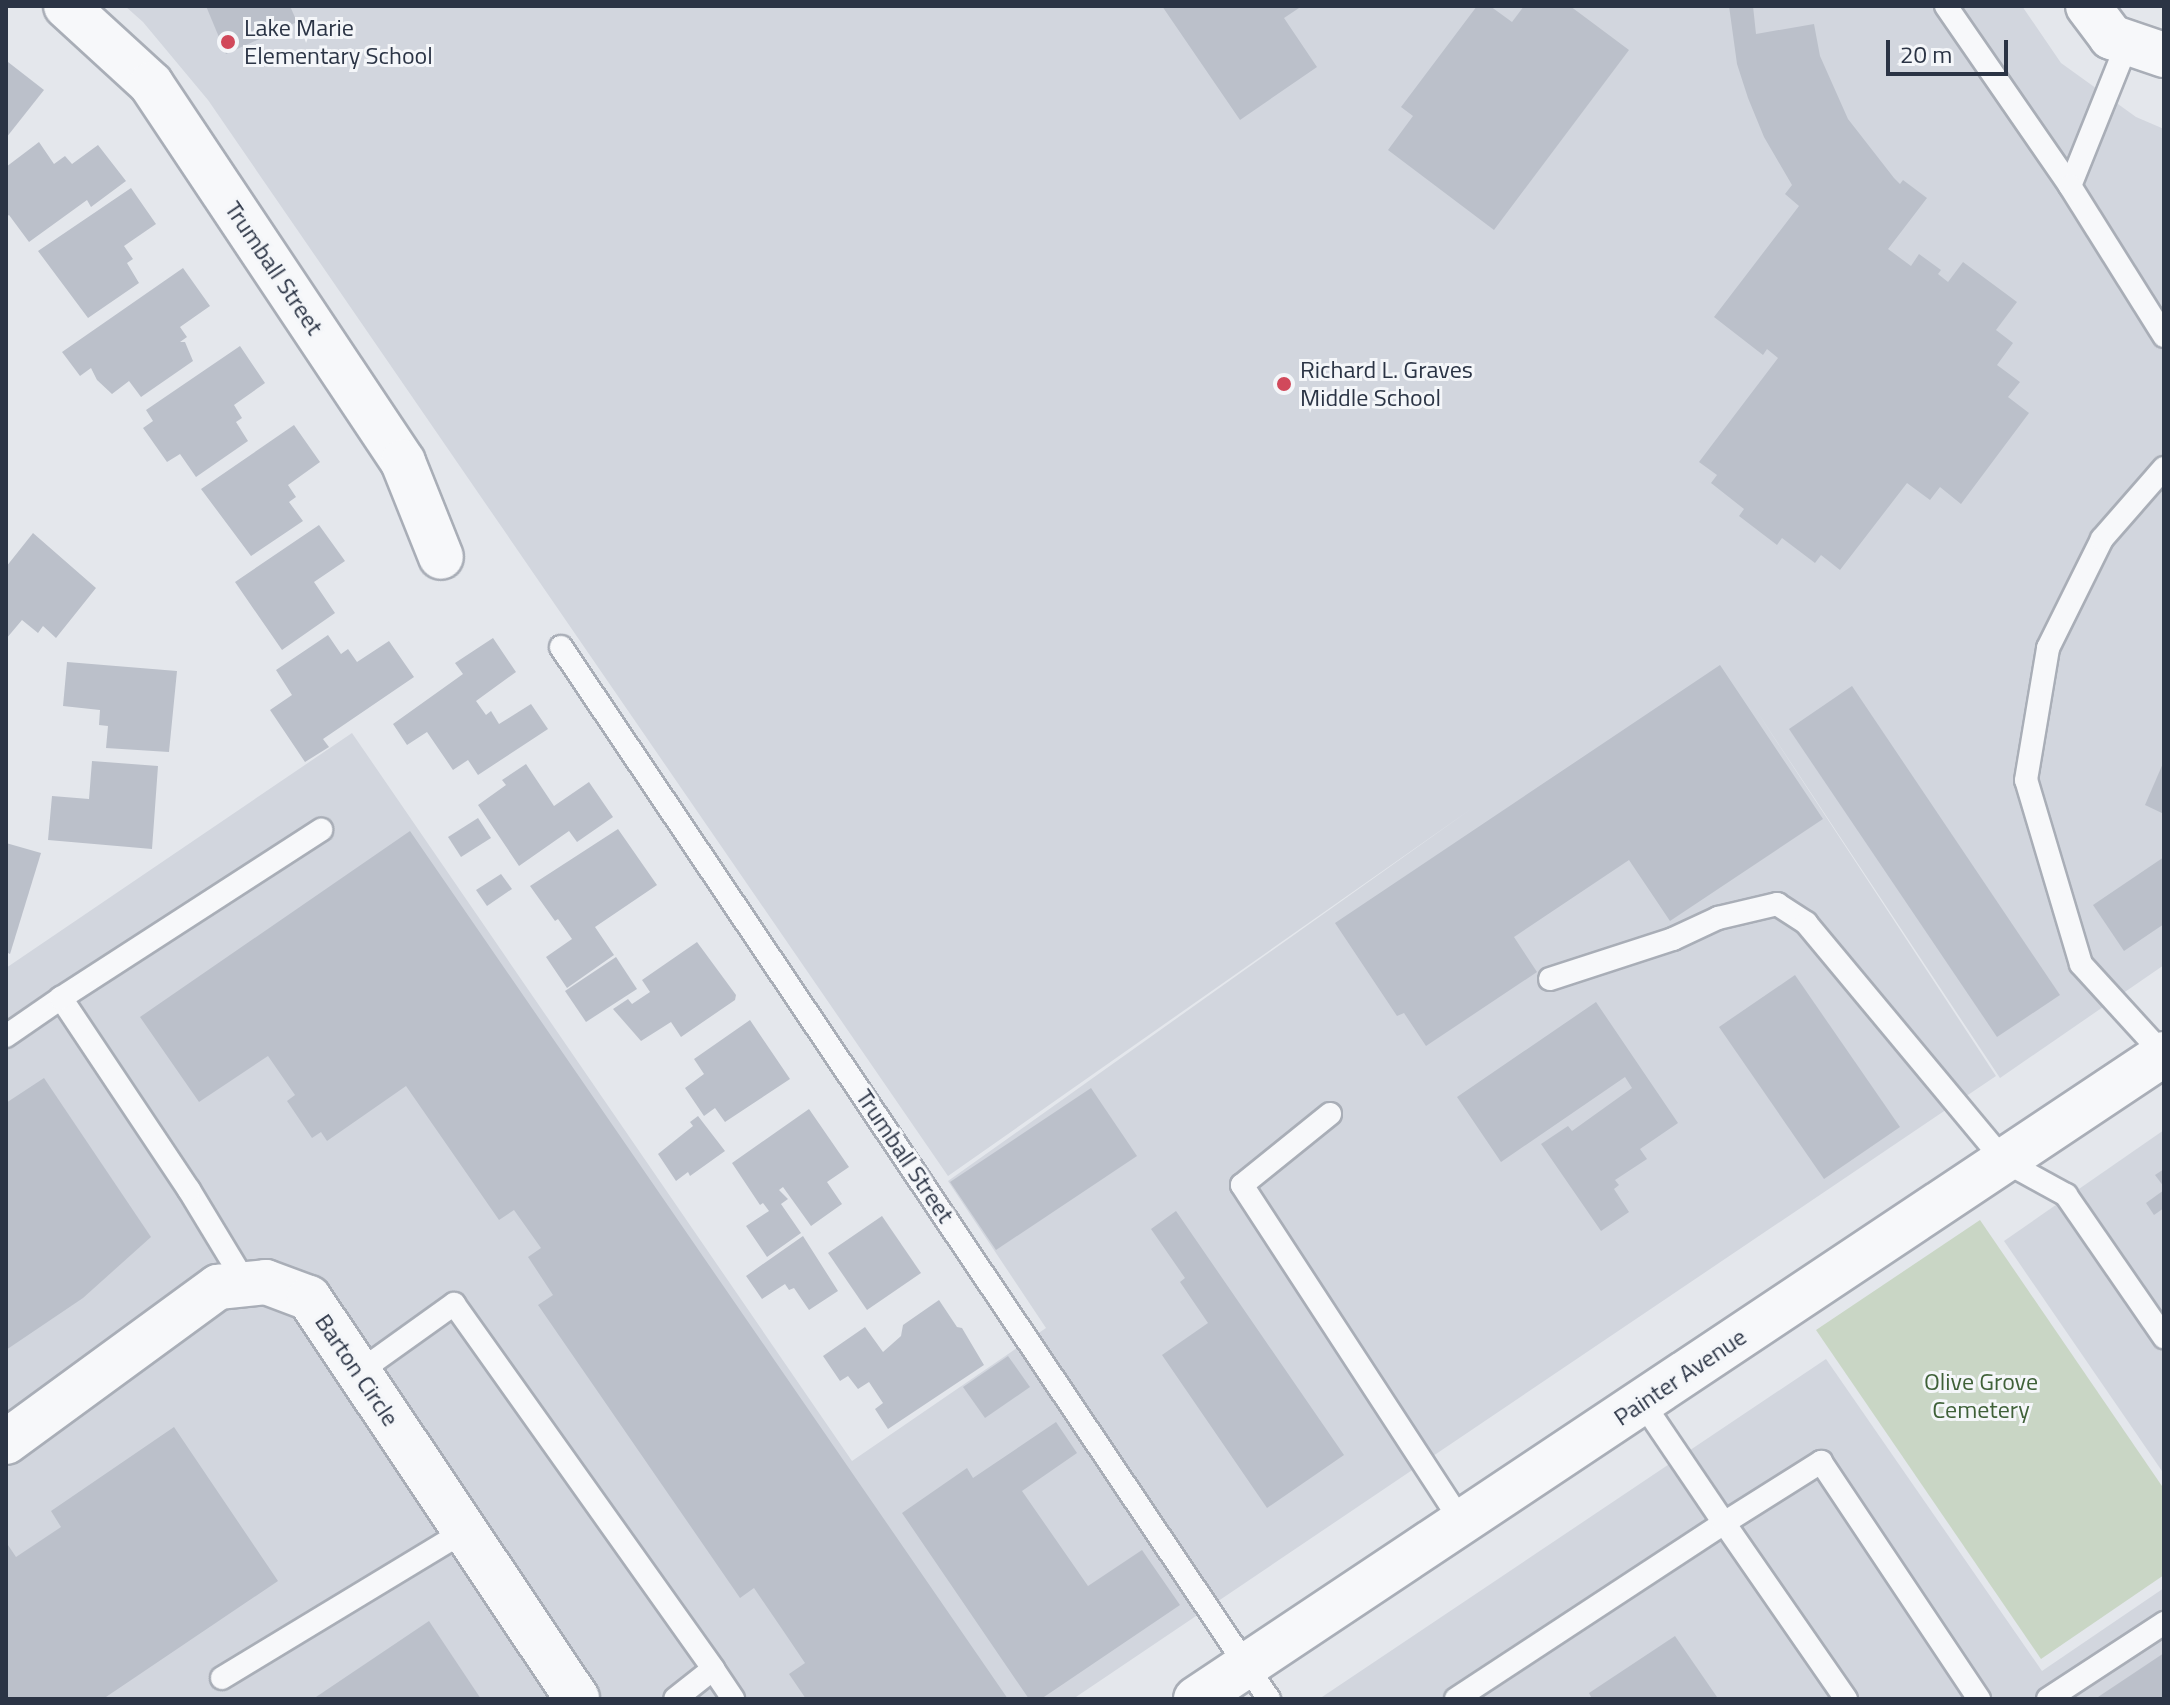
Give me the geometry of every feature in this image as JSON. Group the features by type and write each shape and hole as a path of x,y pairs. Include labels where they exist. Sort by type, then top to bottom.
{"street":[{"name":"Trumball Street","path":"66,6 151,84 403,462 441,557"},
{"path":"2088,6 2111,37 2146,49"},
{"name":"Painter Avenue","path":"1196,1699 1259,1682 1462,1522 2164,1055"},
{"name":"Barton Circle","path":"6,1442 218,1287 266,1282 309,1298 577,1699"}],"lane":[{"path":"1946,6 2070,186 2164,336"},
{"path":"2070,186 2146,49"},
{"path":"2164,468 2102,539 2048,648 2026,780 2081,964 2164,1055"},
{"name":"Trumball Street","path":"561,647 1259,1682"},
{"path":"6,1036 321,830"},
{"path":"1550,979 1673,939 1718,918 1777,904 1806,923 2004,1161 2066,1195 2164,1337"},
{"path":"61,998 189,1190 246,1284"},
{"path":"1330,1114 1242,1185 1462,1522"},
{"path":"359,1372 454,1304 733,1699"},
{"path":"1642,1402 1846,1699"},
{"path":"1456,1699 1821,1462 1979,1699"},
{"path":"222,1678 465,1531"},
{"path":"2048,1699 2164,1623"},
{"path":"675,1699 713,1669"}],"shaded area":[{"path":"125,6 2022,6 2061,63 2136,117 2164,129 2164,965 2000,1078 1754,707 1996,1076 1073,1699 6,1699 6,968 352,733 852,1461 1046,1328 948,1181 1471,809 948,1176 208,100 143,22"},
{"path":"2164,1130 2164,1474 2004,1241"},
{"path":"1826,1359 2042,1671 2164,1588 2164,1699 1319,1699"}],"green space":[{"name":"Olive Grove Cemetery","path":"1980,1220 2164,1489 2164,1575 2041,1659 1816,1330"}],"building":[{"path":"206,6 290,6 297,22 226,54"},
{"path":"1162,6 1302,6 1284,18 1317,67 1240,120"},
{"path":"1477,6 1490,6 1512,22 1524,6 1570,6 1629,50 1494,230 1388,150 1413,116 1401,107"},
{"path":"1729,6 1753,6 1756,34 1814,24 1820,56 1848,119 1900,184 1903,180 1927,198 1888,249 1911,266 1919,254 1941,270 1938,274 1948,282 1963,262 2017,302 1996,330 2013,343 1997,365 2020,382 2008,397 2029,413 1961,504 1940,487 1930,500 1907,483 1840,570 1821,555 1815,563 1782,538 1777,545 1739,516 1744,509 1711,483 1717,475 1699,462 1778,358 1767,349 1763,355 1714,317 1799,206 1785,194 1792,185 1764,137 1748,98 1737,64"},
{"path":"8,62 44,90 6,138 6,65"},
{"path":"39,142 54,164 65,156 72,164 98,145 126,181 91,207 87,200 29,242 9,215 6,217 6,167"},
{"path":"131,188 156,224 124,246 133,259 127,263 139,283 88,318 38,251"},
{"path":"183,268 210,306 180,327 187,337 180,342 185,342 193,361 141,397 129,381 112,394 97,380 91,368 80,376 62,352"},
{"path":"240,346 265,383 234,405 242,418 236,422 248,441 196,477 180,454 167,462 143,428 153,421 146,410"},
{"path":"294,425 320,462 288,485 296,497 289,502 303,521 251,556 201,489"},
{"path":"319,525 345,561 314,582 335,613 282,650 235,582"},
{"path":"33,533 96,588 56,638 43,626 38,633 22,620 6,639 6,567"},
{"path":"328,635 341,654 348,649 357,662 389,641 414,677 323,739 329,747 305,762 270,710 292,695 276,670"},
{"path":"493,638 516,672 476,701 486,715 491,711 499,724 531,704 548,729 478,775 468,760 453,770 427,732 407,745 393,724 463,674 455,663"},
{"path":"67,662 177,671 169,752 106,748 108,726 99,725 100,710 63,706"},
{"path":"1720,665 1823,819 1670,921 1629,860 1514,937 1537,972 1426,1046 1404,1013 1397,1016 1335,923"},
{"path":"1852,686 2060,995 1997,1037 1789,729"},
{"path":"92,761 158,766 152,849 48,840 52,796 89,799"},
{"path":"2164,761 2164,814 2145,805"},
{"path":"526,764 554,806 589,782 613,817 577,842 569,831 519,866 478,805 506,785 502,780"},
{"path":"478,818 491,838 461,857 448,837"},
{"path":"618,829 657,885 595,927 614,955 567,988 546,957 572,939 530,886"},
{"path":"410,831 1008,1699 806,1699 789,1674 805,1663 782,1629 754,1588 740,1598 538,1305 553,1295 528,1257 541,1248 514,1210 499,1220 406,1086 327,1141 321,1132 312,1138 287,1101 295,1095 268,1056 199,1102 140,1017"},
{"path":"6,843 41,853 10,954 6,952"},
{"path":"2164,857 2164,924 2124,951 2093,905"},
{"path":"501,874 512,889 487,906 476,890"},
{"path":"697,942 736,995 735,1000 681,1037 671,1022 641,1041 613,1009 628,999 632,1004 650,992 642,980"},
{"path":"616,957 637,989 586,1022 565,991"},
{"path":"1795,975 1900,1127 1824,1179 1719,1027"},
{"path":"1596,1002 1678,1123 1640,1149 1647,1159 1615,1180 1619,1185 1614,1189 1629,1212 1601,1231 1541,1144 1568,1126 1572,1131 1632,1088 1625,1077 1501,1162 1457,1097"},
{"path":"750,1020 790,1079 725,1122 715,1108 704,1116 685,1088 704,1074 694,1059"},
{"path":"44,1078 151,1237 83,1298 6,1350 6,1103"},
{"path":"1091,1088 1137,1156 996,1250 950,1182"},
{"path":"809,1109 849,1167 827,1182 842,1204 811,1226 783,1187 779,1190 788,1199 781,1204 801,1233 767,1257 746,1226 769,1211 763,1203 760,1205 732,1163"},
{"path":"698,1116 725,1151 690,1176 688,1172 676,1181 658,1154 693,1126 690,1122"},
{"path":"2164,1169 2164,1187 2155,1175"},
{"path":"2164,1190 2164,1208 2154,1215 2146,1203"},
{"path":"1176,1211 1344,1455 1267,1508 1162,1355 1208,1323 1180,1282 1185,1278 1151,1229"},
{"path":"882,1216 921,1273 867,1310 828,1253"},
{"path":"803,1236 838,1291 809,1310 794,1288 789,1290 785,1284 762,1299 746,1276"},
{"path":"939,1300 957,1327 962,1328 984,1365 888,1429 875,1409 883,1403 869,1382 858,1389 848,1376 840,1381 823,1356 865,1327 883,1352 901,1336 903,1325"},
{"path":"1008,1356 1030,1387 985,1418 963,1387"},
{"path":"1056,1422 1077,1453 1022,1491 1088,1586 1142,1550 1180,1605 1041,1699 1029,1699 902,1513 967,1468 973,1478"},
{"path":"174,1427 278,1581 103,1699 6,1699 6,1542 16,1557 61,1527 51,1511"},
{"path":"429,1621 481,1699 313,1699"},
{"path":"1675,1636 1717,1697 1592,1699 1589,1693"},
{"path":"2164,1653 2164,1699 2095,1699"}],"place":[{"name":"Lake Marie Elementary School","path":"228,42"},
{"name":"Richard L. Graves Middle School","path":"1284,384"}]}
